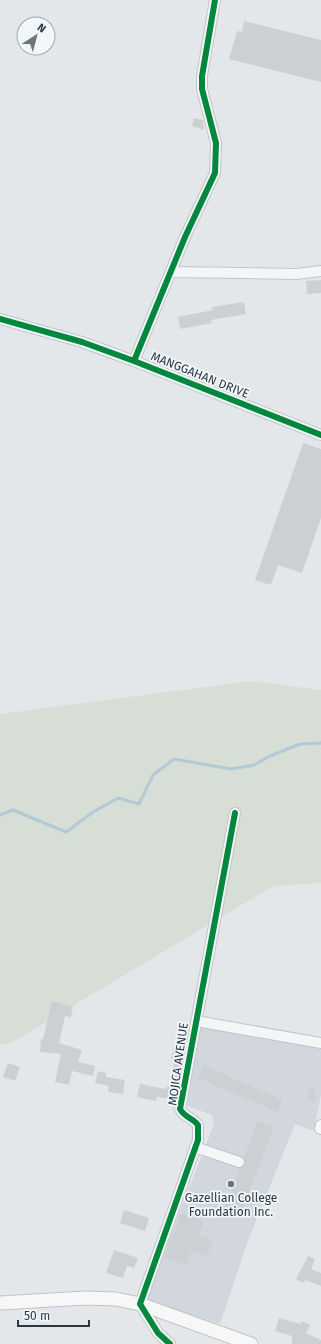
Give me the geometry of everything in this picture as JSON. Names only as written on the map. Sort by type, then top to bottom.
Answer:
[{"type":"main road","points":[[0,1303],[85,1298],[116,1299],[140,1304],[251,1344]]},
{"type":"street","points":[[134,361],[172,272],[185,237],[215,174],[216,143],[202,89],[202,76],[215,0]]},
{"type":"street","points":[[172,272],[296,274],[321,271]]},
{"type":"street","name":"MANGGAHAN DRIVE","points":[[0,319],[82,342],[321,435]]},
{"type":"street","name":"MOJICA AVENUE","points":[[140,1304],[196,1147],[199,1130],[198,1125],[180,1109],[235,813]]},
{"type":"street","points":[[196,1021],[321,1043]]},
{"type":"street","points":[[196,1147],[239,1162]]},
{"type":"street","points":[[140,1304],[158,1333],[170,1344]]},
{"type":"shaded area","points":[[251,681],[321,690],[321,883],[273,886],[11,1043],[0,1045],[0,714]]},
{"type":"shaded area","name":"Gazellian College Foundation Inc.","points":[[200,1026],[321,1046],[321,1095],[314,1131],[295,1124],[249,1238],[220,1324],[145,1301],[214,1124],[212,1115],[190,1107],[187,1104]]},
{"type":"building","points":[[244,21],[321,40],[321,82],[229,59],[237,31],[242,32]]},
{"type":"building","points":[[194,118],[203,120],[204,130],[192,126]]},
{"type":"building","points":[[321,280],[321,293],[307,294],[306,281]]},
{"type":"building","points":[[244,302],[246,314],[211,320],[212,323],[180,329],[178,317],[213,310],[212,307]]},
{"type":"building","points":[[303,443],[321,449],[321,518],[302,573],[278,565],[271,585],[255,580]]},
{"type":"building","points":[[52,1001],[73,1007],[71,1017],[65,1016],[59,1043],[82,1050],[78,1062],[95,1066],[93,1076],[72,1071],[69,1085],[55,1082],[61,1054],[40,1052],[41,1039],[43,1039]]},
{"type":"building","points":[[174,1046],[185,1049],[175,1099],[157,1097],[156,1101],[137,1097],[140,1084],[166,1089],[167,1086],[168,1087],[175,1060],[171,1059]]},
{"type":"building","points":[[8,1063],[20,1067],[15,1081],[3,1077]]},
{"type":"building","points":[[203,1065],[282,1100],[278,1112],[198,1078]]},
{"type":"building","points":[[98,1071],[106,1073],[106,1077],[125,1080],[123,1094],[108,1092],[109,1086],[95,1083]]},
{"type":"building","points":[[308,1089],[315,1089],[315,1101],[308,1101]]},
{"type":"building","points":[[257,1121],[274,1127],[239,1218],[223,1212],[240,1168],[245,1164],[244,1158]]},
{"type":"building","points":[[124,1210],[149,1218],[145,1231],[120,1223]]},
{"type":"building","points":[[181,1213],[204,1221],[198,1235],[213,1240],[207,1256],[192,1251],[186,1265],[164,1257]]},
{"type":"building","points":[[114,1250],[138,1258],[134,1268],[127,1266],[123,1278],[106,1273]]},
{"type":"building","points":[[308,1256],[315,1259],[311,1269],[321,1273],[321,1286],[305,1280],[304,1283],[296,1279]]},
{"type":"building","points":[[279,1318],[301,1324],[302,1321],[310,1325],[306,1333],[321,1340],[321,1344],[292,1344],[292,1336],[275,1331]]},
{"type":"waterway","points":[[0,815],[13,810],[66,832],[93,812],[118,798],[139,804],[153,775],[174,759],[231,769],[254,765],[270,756],[300,744],[321,743]]},
{"type":"cycle path","points":[[134,361],[185,237],[215,173],[216,143],[202,89],[202,76],[215,0]]},
{"type":"cycle path","points":[[0,319],[82,342],[321,435]]},
{"type":"cycle path","points":[[170,1344],[158,1333],[140,1304],[198,1140],[198,1125],[180,1109],[235,813]]},
{"type":"place","name":"Gazellian College Foundation Inc.","points":[[231,1184]]}]
